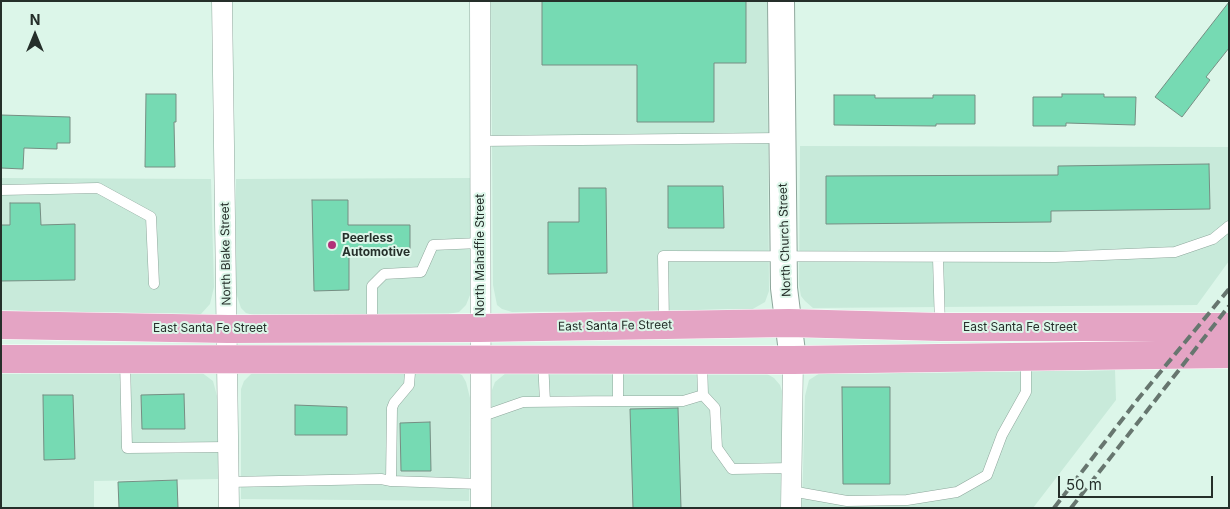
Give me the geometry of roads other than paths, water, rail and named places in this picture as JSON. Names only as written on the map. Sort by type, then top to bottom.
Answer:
[{"type":"main road","name":"East Santa Fe Street","points":[[1,325],[228,329],[480,328],[789,323],[940,326],[1229,327]]},
{"type":"main road","points":[[1,359],[793,360],[1229,354]]},
{"type":"street","name":"North Blake Street","points":[[222,1],[229,508]]},
{"type":"street","name":"North Mahaffie Street","points":[[480,1],[480,508]]},
{"type":"street","name":"North Church Street","points":[[781,1],[784,288],[793,360],[791,500]]},
{"type":"lane","points":[[480,141],[782,138]]},
{"type":"lane","points":[[1,190],[98,188],[151,217],[154,284]]},
{"type":"lane","points":[[664,325],[663,256],[938,258],[1055,257],[1174,252],[1213,239],[1229,226]]},
{"type":"lane","points":[[372,328],[372,286],[384,274],[421,272],[433,245],[480,243]]},
{"type":"lane","points":[[938,258],[940,326]]},
{"type":"lane","points":[[791,500],[906,500],[957,492],[987,475],[1002,435],[1026,392],[1026,357]]},
{"type":"lane","points":[[125,359],[127,448],[229,447]]},
{"type":"lane","points":[[392,481],[392,408],[409,385],[411,360]]},
{"type":"lane","points":[[543,360],[545,402]]},
{"type":"lane","points":[[618,360],[618,402]]},
{"type":"lane","points":[[702,360],[703,395],[715,408],[717,448],[732,469],[792,468]]},
{"type":"lane","points":[[480,417],[523,402],[683,402],[703,395]]},
{"type":"lane","points":[[229,482],[381,479],[480,484]]},
{"type":"railway","points":[[1054,508],[1138,399],[1229,289]]},
{"type":"railway","points":[[1071,508],[1229,306]]},
{"type":"place","name":"Peerless Automotive","points":[[332,245]]}]
